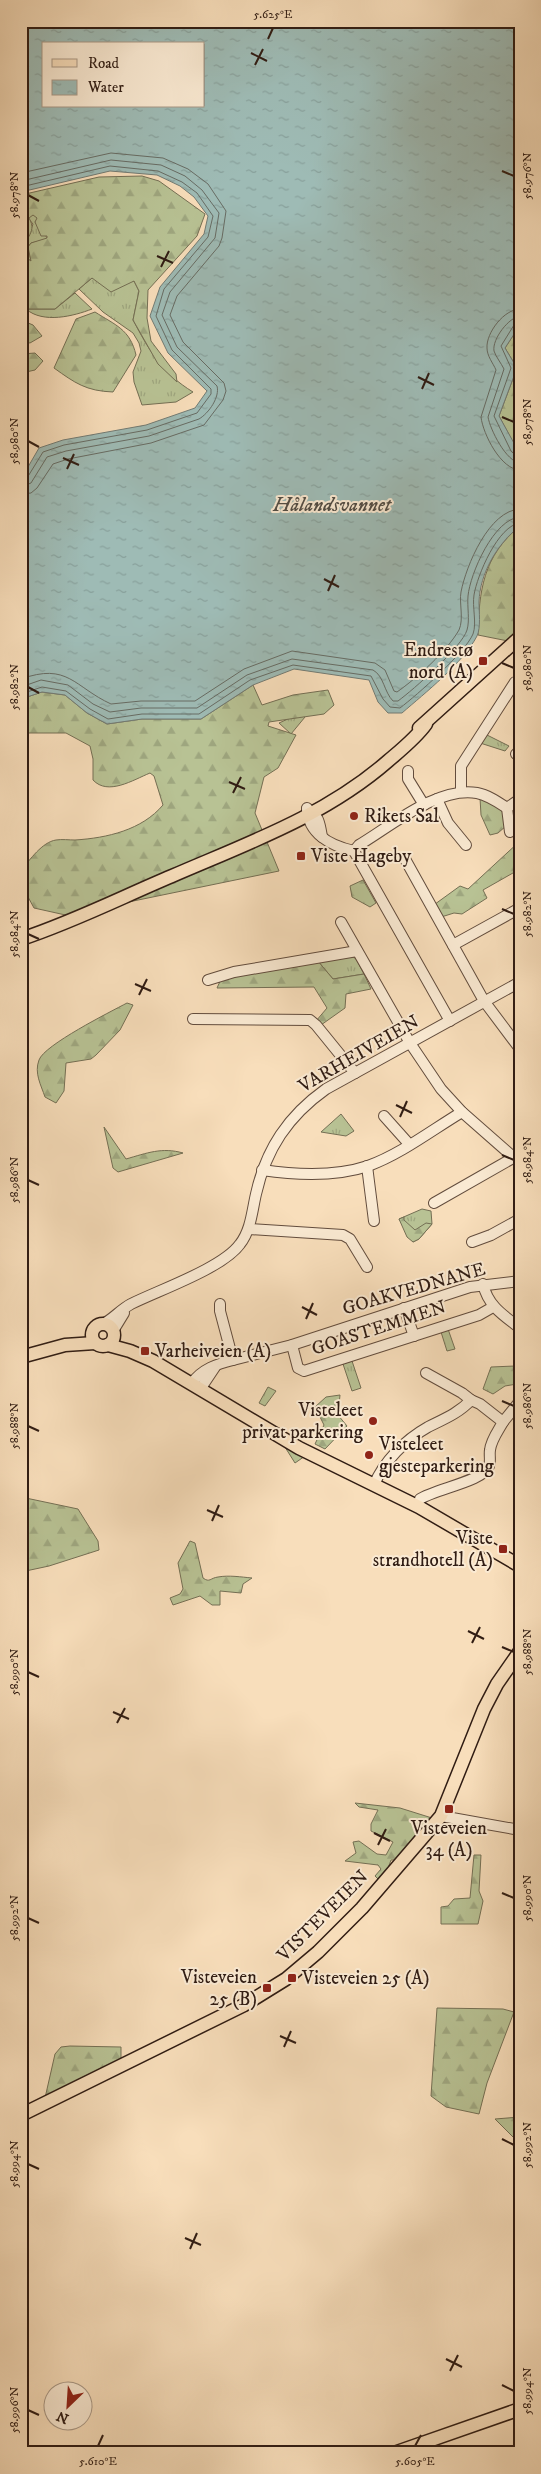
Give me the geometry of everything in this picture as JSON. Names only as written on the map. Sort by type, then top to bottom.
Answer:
[{"type":"main road","points":[[21,939],[264,838],[310,812],[377,770],[420,733],[426,724],[475,676],[520,637]]},
{"type":"main road","points":[[21,1357],[104,1335],[196,1385],[299,1448],[419,1507],[520,1566]]},
{"type":"main road","name":"VISTEVEIEN","points":[[21,2115],[244,2005],[286,1979],[340,1932],[426,1837],[441,1816],[484,1709],[497,1684],[520,1651]]},
{"type":"main road","points":[[394,2453],[520,2409]]},
{"type":"street","points":[[461,792],[461,766],[514,682]]},
{"type":"street","points":[[408,771],[408,779],[424,805]]},
{"type":"street","points":[[354,851],[359,845],[424,805],[461,792],[477,793],[492,798],[507,808],[510,832]]},
{"type":"street","points":[[437,799],[448,823],[466,846]]},
{"type":"street","points":[[507,808],[520,799]]},
{"type":"street","points":[[310,812],[311,827],[322,837],[329,842],[354,851],[450,1021]]},
{"type":"street","points":[[405,859],[484,1002],[520,1049]]},
{"type":"street","points":[[453,945],[520,908]]},
{"type":"street","points":[[341,922],[410,1043],[441,1090],[462,1112],[517,1160],[434,1203]]},
{"type":"street","points":[[208,980],[234,972],[357,951]]},
{"type":"street","name":"VARHEIVEIEN","points":[[104,1335],[131,1304],[227,1258],[241,1244],[248,1229],[262,1170],[286,1126],[302,1108],[326,1089],[520,982]]},
{"type":"street","points":[[193,1019],[310,1020],[316,1024],[355,1073]]},
{"type":"street","points":[[262,1170],[329,1174],[367,1166],[409,1144],[462,1112]]},
{"type":"street","points":[[384,1116],[409,1144]]},
{"type":"street","points":[[367,1166],[374,1222]]},
{"type":"street","points":[[472,1242],[520,1219]]},
{"type":"street","points":[[248,1229],[343,1236],[350,1239],[367,1267]]},
{"type":"street","name":"GOAKVEDNANE","points":[[196,1385],[198,1375],[216,1364],[292,1345],[483,1284],[520,1282]]},
{"type":"street","points":[[483,1284],[488,1301],[493,1307],[520,1328]]},
{"type":"street","points":[[220,1304],[220,1311],[233,1360]]},
{"type":"street","name":"GOASTEMMEN","points":[[292,1345],[298,1368],[304,1371],[480,1315],[493,1307]]},
{"type":"street","points":[[404,1308],[414,1336]]},
{"type":"street","points":[[426,1373],[480,1404],[503,1422]]},
{"type":"street","points":[[374,1485],[387,1462],[415,1435],[462,1410],[471,1400]]},
{"type":"street","points":[[420,1499],[435,1490],[465,1481],[486,1471],[489,1466],[492,1443],[503,1422],[520,1401]]},
{"type":"street","points":[[441,1816],[520,1830]]},
{"type":"green space","points":[[142,176],[159,181],[205,214],[197,236],[148,290],[147,318],[151,341],[176,374],[177,382],[158,364],[133,320],[139,291],[134,281],[111,292],[92,278],[55,309],[26,309],[21,306],[21,240],[23,236],[21,235],[21,195],[99,177]],"holes":[[[33,215],[37,218],[35,222],[41,236],[47,236],[47,238],[31,243],[28,247],[31,261],[24,256],[23,250],[32,229],[29,218]]]},
{"type":"green space","points":[[33,214],[38,218],[35,222],[48,239],[31,243],[28,247],[31,261],[27,259],[23,251],[33,224],[28,218]]},
{"type":"green space","points":[[92,278],[134,281],[139,291],[133,320],[158,361],[182,385],[193,392],[176,402],[142,405],[134,382],[133,372],[141,351],[139,343],[133,333],[103,312],[79,289]]},
{"type":"green space","points":[[75,293],[92,309],[68,316],[50,317],[33,314],[26,309],[55,309]]},
{"type":"green space","points":[[95,312],[126,333],[136,355],[113,392],[88,388],[68,378],[54,368],[76,319]]},
{"type":"green space","points":[[21,320],[33,325],[42,336],[30,343],[21,341]]},
{"type":"green space","points":[[520,325],[520,451],[516,448],[499,416],[517,368],[505,348]]},
{"type":"green space","points":[[35,353],[43,361],[35,370],[26,372],[22,354]]},
{"type":"green space","points":[[520,526],[520,633],[508,641],[478,635],[482,589],[491,562],[508,537]]},
{"type":"green space","points":[[253,685],[262,705],[293,695],[328,690],[334,705],[324,714],[269,722],[268,726],[296,735],[278,768],[264,777],[255,813],[279,871],[109,906],[79,918],[34,908],[21,884],[21,870],[46,844],[56,840],[87,839],[123,831],[145,821],[163,805],[154,776],[150,773],[128,783],[113,787],[99,785],[93,780],[93,759],[90,746],[66,733],[21,733],[21,699],[42,692],[65,695],[87,713],[107,724],[142,719],[201,719]]},
{"type":"green space","points":[[299,714],[305,717],[291,734],[279,723]]},
{"type":"green space","points":[[483,733],[509,746],[505,751],[477,742]]},
{"type":"green space","points":[[480,798],[506,812],[506,826],[498,833],[490,835],[481,815]]},
{"type":"green space","points":[[520,841],[520,869],[483,890],[487,898],[462,914],[454,913],[438,918],[431,907],[460,886],[468,889]]},
{"type":"green space","points":[[363,880],[376,903],[370,907],[352,897],[350,886]]},
{"type":"green space","points":[[352,956],[356,959],[364,974],[333,979],[317,960]]},
{"type":"green space","points":[[317,960],[333,979],[364,974],[371,989],[346,994],[345,1008],[321,1025],[316,1021],[327,1008],[314,987],[217,988],[222,977]]},
{"type":"green space","points":[[127,1003],[133,1005],[120,1030],[91,1059],[66,1063],[64,1091],[56,1103],[45,1097],[37,1070],[39,1060],[44,1054],[52,1046],[78,1029]]},
{"type":"green space","points":[[341,1114],[354,1131],[346,1136],[321,1132]]},
{"type":"green space","points":[[104,1127],[126,1159],[161,1151],[183,1153],[118,1172],[113,1168]]},
{"type":"green space","points":[[422,1209],[431,1211],[432,1224],[419,1239],[413,1242],[399,1219]]},
{"type":"green space","points":[[404,1217],[404,1220],[415,1230],[426,1223],[432,1224],[419,1239],[413,1242],[407,1237],[399,1219]]},
{"type":"green space","points":[[448,1329],[455,1349],[447,1351],[441,1332]]},
{"type":"green space","points":[[352,1361],[361,1388],[352,1391],[343,1364]]},
{"type":"green space","points":[[515,1366],[520,1377],[517,1384],[505,1386],[493,1394],[483,1389],[491,1367]]},
{"type":"green space","points":[[268,1387],[276,1391],[265,1406],[259,1403]]},
{"type":"green space","points":[[340,1395],[338,1415],[347,1426],[325,1449],[315,1444],[324,1425],[315,1407],[326,1397]]},
{"type":"green space","points":[[278,1436],[308,1454],[295,1463]]},
{"type":"green space","points":[[21,1497],[78,1509],[98,1541],[99,1550],[49,1566],[21,1572]]},
{"type":"green space","points":[[190,1541],[195,1543],[203,1578],[209,1580],[235,1576],[252,1578],[243,1584],[241,1593],[220,1591],[220,1605],[212,1605],[200,1596],[173,1605],[170,1598],[180,1594],[183,1589],[178,1563]]},
{"type":"green space","points":[[355,1803],[400,1808],[432,1818],[396,1860],[391,1860],[387,1871],[379,1880],[375,1876],[381,1869],[378,1865],[345,1861],[356,1853],[353,1842],[359,1841],[377,1854],[386,1855],[393,1842],[371,1831],[371,1824],[378,1810],[359,1807]]},
{"type":"green space","points":[[474,1855],[481,1855],[479,1891],[483,1901],[478,1924],[441,1924],[441,1907],[448,1906],[454,1899],[470,1898]]},
{"type":"green space","points":[[437,2008],[503,2009],[514,2012],[487,2083],[479,2114],[446,2107],[431,2096]]},
{"type":"green space","points":[[61,2047],[121,2047],[121,2061],[45,2098],[55,2054]]},
{"type":"green space","points":[[520,2117],[520,2144],[495,2119]]},
{"type":"water","name":"Hålandsvannet","points":[[21,21],[520,21],[520,325],[505,348],[517,368],[499,416],[520,454],[520,526],[497,550],[486,570],[480,591],[478,633],[471,646],[443,677],[402,713],[388,713],[378,702],[369,680],[294,669],[253,685],[201,719],[142,719],[107,724],[87,713],[65,695],[42,692],[21,699],[21,479],[39,448],[63,440],[146,425],[195,408],[207,391],[168,353],[150,316],[160,287],[204,234],[208,216],[194,197],[180,186],[157,175],[110,171],[21,192]]},
{"type":"place","name":"Endrestø nord (A)","points":[[483,661]]},
{"type":"place","name":"Rikets Sal","points":[[354,816]]},
{"type":"place","name":"Viste Hageby","points":[[301,856]]},
{"type":"place","name":"Varheiveien (A)","points":[[145,1351]]},
{"type":"place","name":"Visteleet privat parkering","points":[[373,1421]]},
{"type":"place","name":"Visteleet gjesteparkering","points":[[369,1455]]},
{"type":"place","name":"Viste strandhotell (A)","points":[[503,1549]]},
{"type":"place","name":"Visteveien 34 (A)","points":[[449,1809]]},
{"type":"place","name":"Visteveien 25 (A)","points":[[292,1978]]},
{"type":"place","name":"Visteveien 25 (B)","points":[[267,1988]]}]
